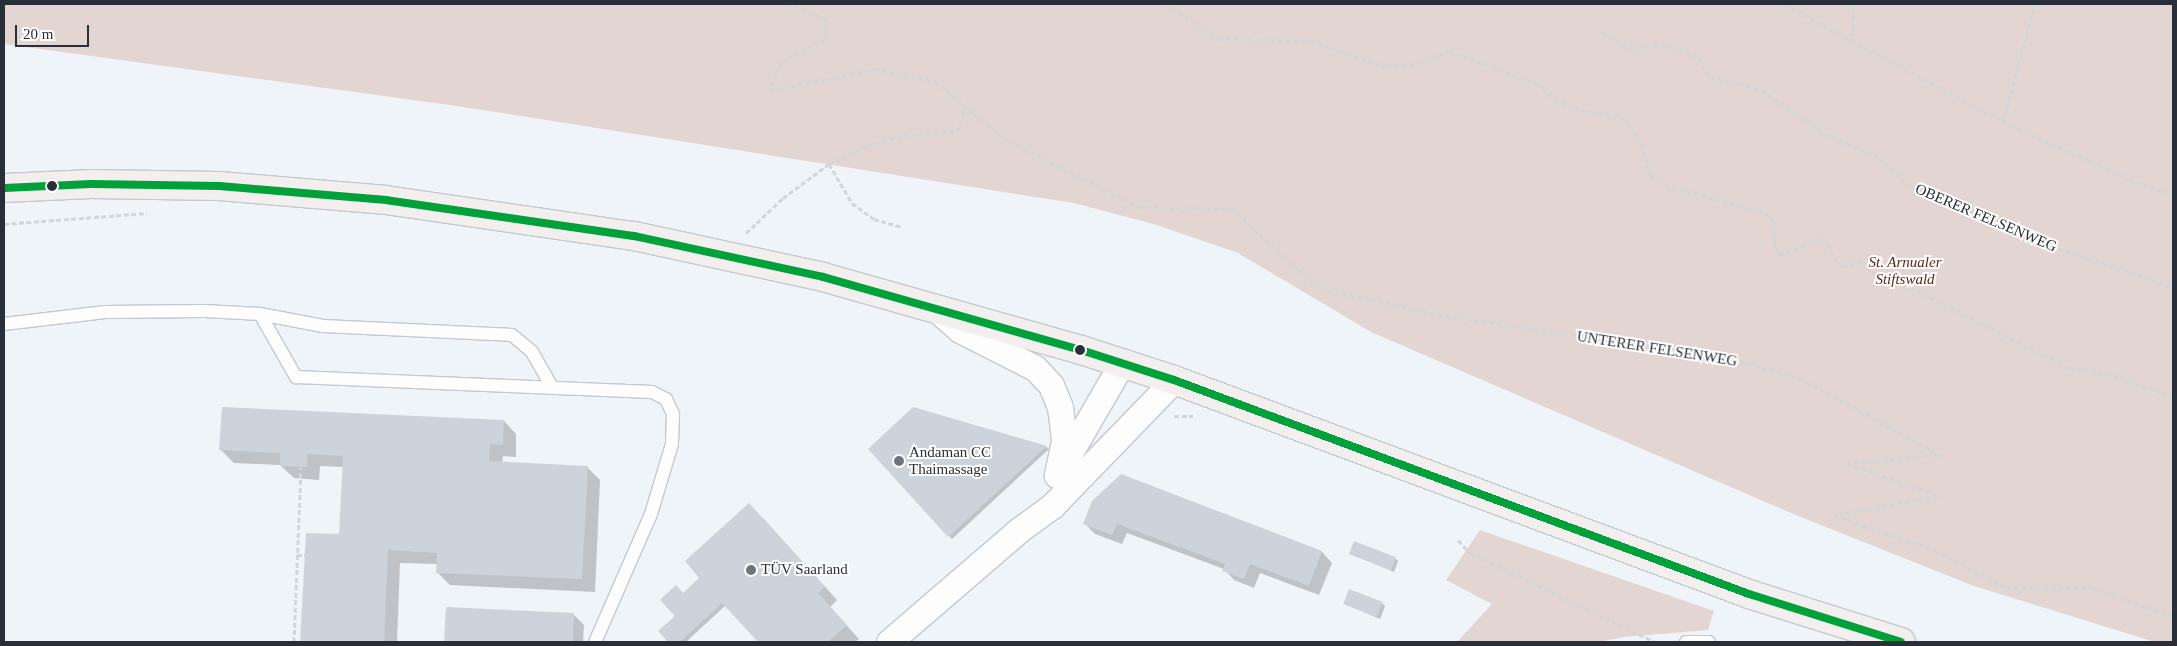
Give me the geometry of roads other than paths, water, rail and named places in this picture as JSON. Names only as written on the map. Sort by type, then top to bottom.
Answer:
[{"type":"main road","points":[[4,188],[91,184],[275,189],[477,211],[634,236],[832,279],[1174,380],[1483,493],[1749,594],[1890,639]]},
{"type":"street","points":[[936,309],[960,330],[1035,368],[1051,385],[1060,407],[1064,441],[1056,475]]},
{"type":"street","points":[[1019,530],[1056,475],[1122,364]]},
{"type":"street","points":[[890,642],[1019,530],[1052,506],[1083,477],[1137,415],[1174,380]]},
{"type":"lane","points":[[4,324],[105,312],[205,310],[260,314],[323,326],[512,334],[532,352],[552,387]]},
{"type":"lane","points":[[260,314],[296,377],[652,392],[666,399],[673,414],[672,444],[651,514],[595,642]]},
{"type":"lane","points":[[1686,642],[1709,642]]},
{"type":"place","name":"Andaman CC Thaimassage","points":[[899,461]]},
{"type":"place","name":"TÜV Saarland","points":[[751,570]]},
{"type":"park label","name":"St. Arnualer Stiftswald","points":[[1905,270]]}]
